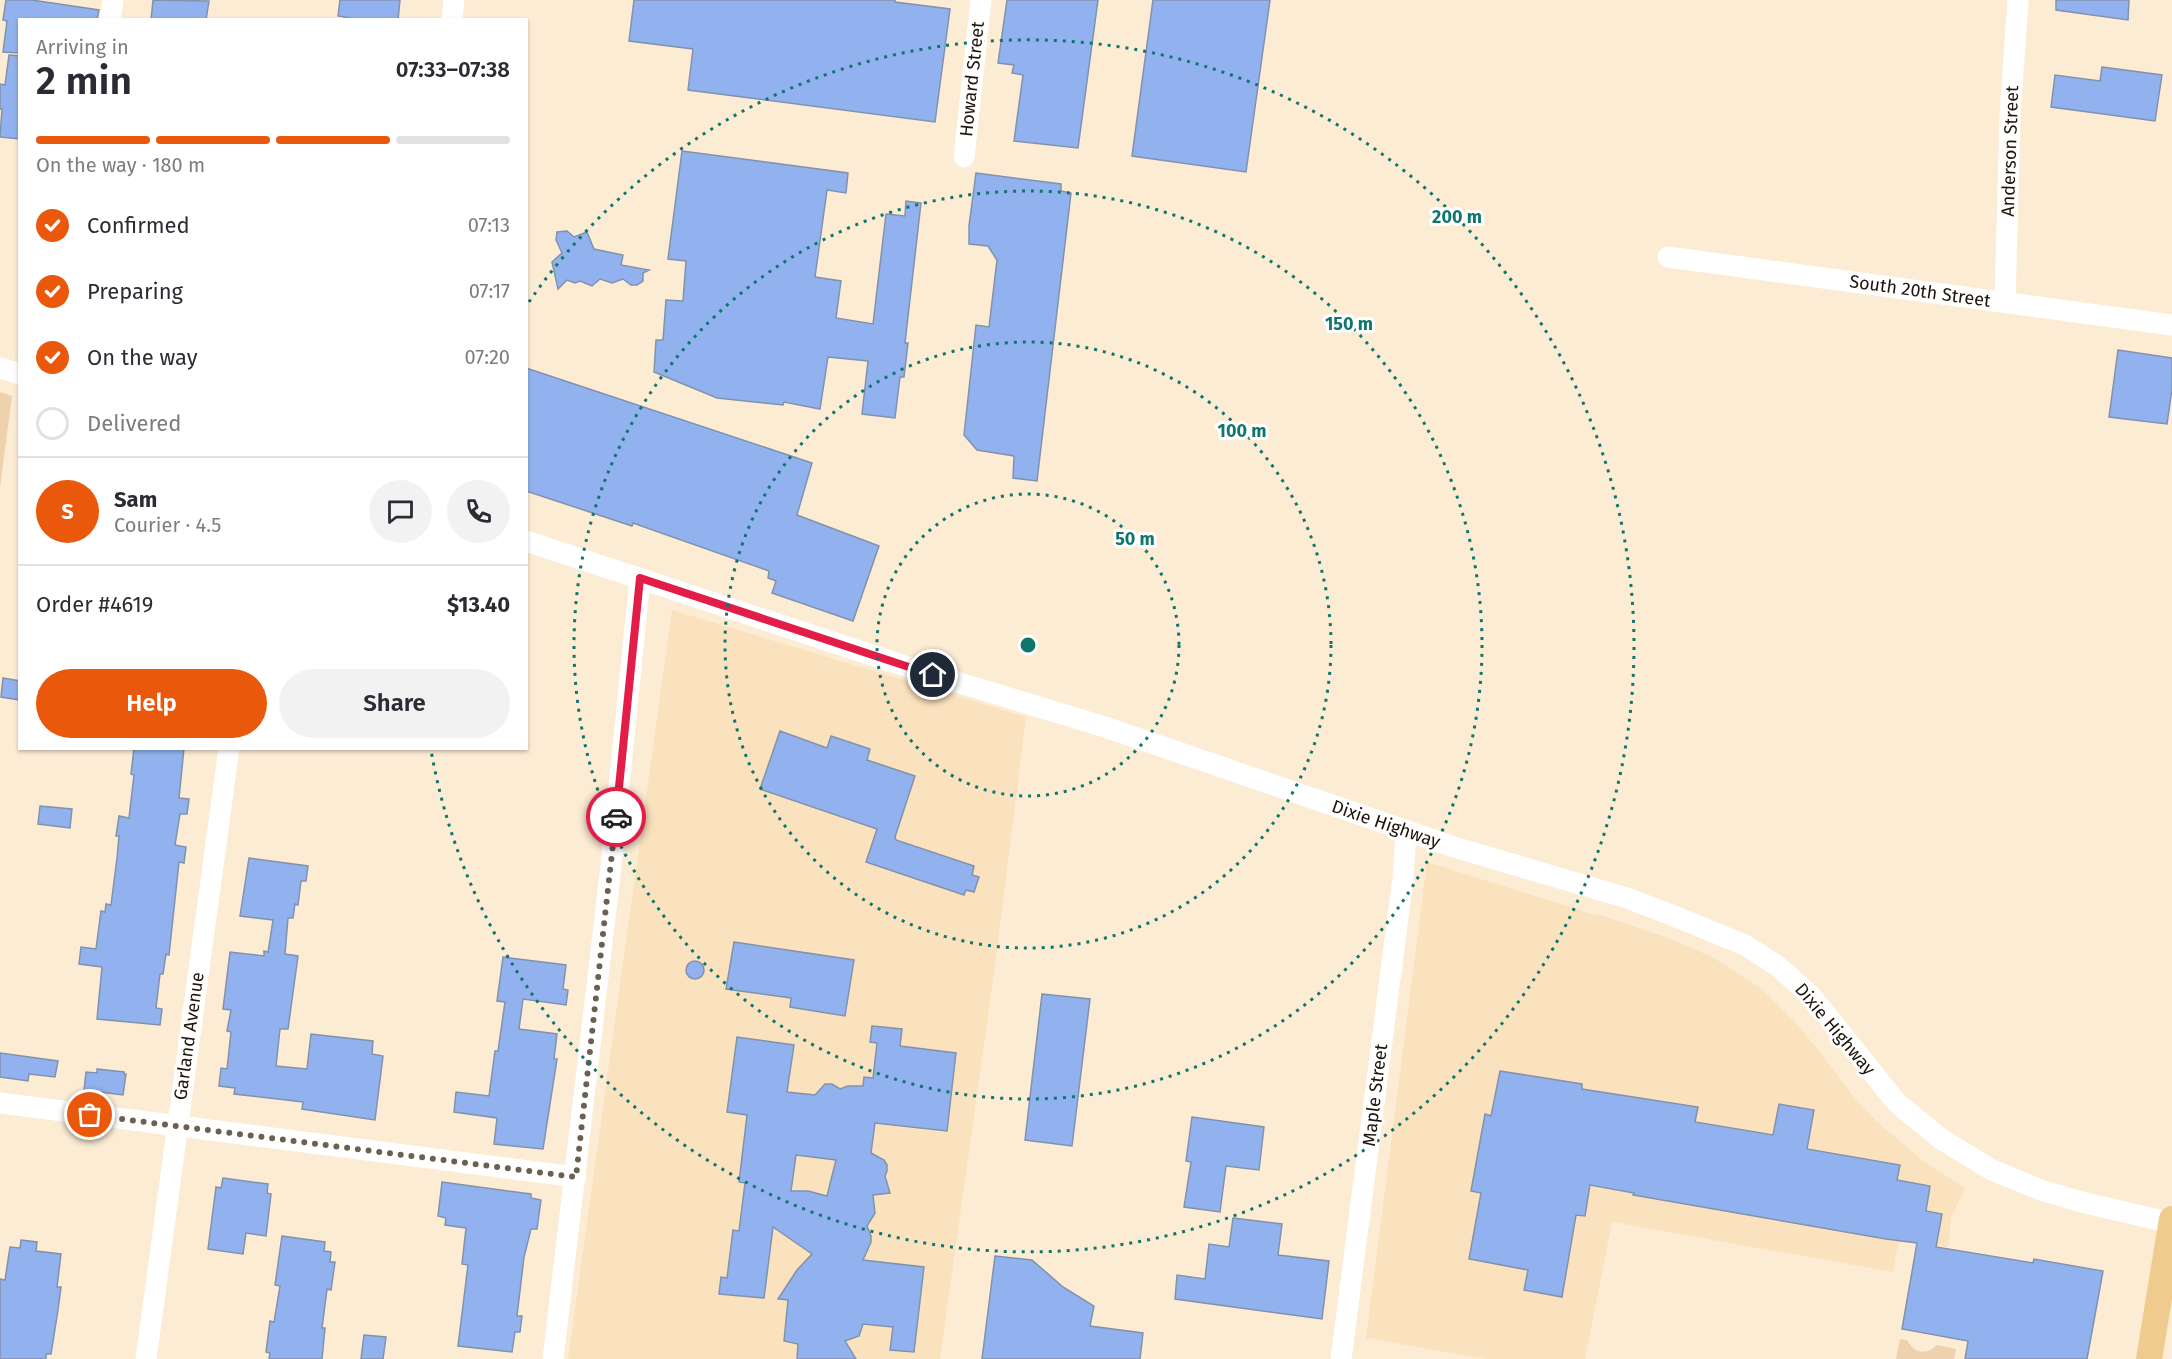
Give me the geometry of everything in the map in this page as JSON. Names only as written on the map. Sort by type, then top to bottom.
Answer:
[{"type":"main road","points":[[2149,1359],[2172,1219]]},
{"type":"street","points":[[110,18],[112,0]]},
{"type":"street","points":[[452,18],[454,0]]},
{"type":"street","name":"Howard Street","points":[[964,157],[981,0]]},
{"type":"street","name":"Anderson Street","points":[[2005,302],[2010,115],[2018,0]]},
{"type":"street","name":"South 20th Street","points":[[1668,257],[2172,325]]},
{"type":"street","points":[[0,368],[18,373]]},
{"type":"street","name":"Dixie Highway","points":[[528,542],[917,670],[1105,727],[1406,831],[1627,898],[1745,945],[1779,967],[1812,997],[1897,1103],[1941,1139],[1992,1170],[2041,1190],[2081,1202],[2172,1223]]},
{"type":"street","points":[[553,1359],[610,875],[640,578]]},
{"type":"street","name":"Garland Avenue","points":[[146,1359],[229,750]]},
{"type":"street","name":"Maple Street","points":[[1341,1359],[1403,878],[1406,831]]},
{"type":"street","points":[[0,1103],[576,1177]]},
{"type":"shaded area","points":[[0,392],[12,396],[0,487]]},
{"type":"shaded area","points":[[672,610],[1026,717],[995,966],[940,1359],[568,1359]]},
{"type":"shaded area","points":[[1427,862],[1671,939],[1714,958],[1762,989],[1800,1027],[1855,1098],[1876,1121],[1923,1161],[1965,1188],[1951,1218],[1948,1247],[1899,1239],[1893,1272],[1612,1222],[1585,1359],[1485,1359],[1366,1338]]},
{"type":"shaded area","points":[[1900,1339],[1907,1340],[1913,1348],[1920,1352],[1929,1351],[1937,1345],[1956,1349],[1954,1359],[1896,1359]]},
{"type":"building","points":[[6,0],[32,0],[99,10],[97,18],[18,18],[18,53],[3,52],[7,21],[3,20]]},
{"type":"building","points":[[153,0],[209,1],[206,18],[151,18]]},
{"type":"building","points":[[340,0],[400,0],[398,18],[338,16]]},
{"type":"building","points":[[634,0],[895,0],[895,2],[950,9],[935,122],[688,90],[693,49],[629,41]]},
{"type":"building","points":[[1007,0],[1098,0],[1078,148],[1014,141],[1023,75],[1012,73],[1014,65],[998,63]]},
{"type":"building","points":[[1153,0],[1270,0],[1246,172],[1132,156]]},
{"type":"building","points":[[2056,0],[2129,0],[2128,20],[2056,10]]},
{"type":"building","points":[[9,55],[18,56],[18,139],[0,137],[2,109],[0,109],[0,84],[5,85]]},
{"type":"building","points":[[2102,67],[2162,75],[2155,121],[2051,107],[2055,75],[2100,81]]},
{"type":"building","points":[[682,151],[848,173],[846,193],[827,190],[815,277],[841,281],[836,318],[873,324],[886,214],[905,216],[906,201],[921,203],[905,343],[908,343],[904,377],[900,377],[895,418],[862,414],[868,361],[828,357],[820,409],[784,402],[783,405],[717,398],[654,372],[656,340],[663,340],[666,300],[683,301],[686,261],[668,259]]},
{"type":"building","points":[[976,173],[1061,184],[1061,191],[1071,193],[1037,481],[1013,478],[1014,456],[977,450],[964,435],[976,325],[989,327],[997,260],[988,246],[969,244]]},
{"type":"building","points":[[567,231],[574,237],[587,232],[594,249],[623,255],[621,265],[649,270],[643,273],[643,281],[637,285],[631,285],[623,279],[612,283],[600,279],[592,286],[580,281],[575,283],[567,280],[558,289],[552,262],[562,253],[556,240],[557,232]]},
{"type":"building","points":[[2118,350],[2172,358],[2172,389],[2167,424],[2109,417]]},
{"type":"building","points":[[528,369],[812,463],[797,515],[879,546],[853,621],[772,593],[776,581],[768,578],[769,571],[633,523],[632,526],[528,492]]},
{"type":"building","points":[[3,678],[18,681],[18,700],[1,697]]},
{"type":"building","points":[[780,731],[827,748],[831,736],[870,749],[867,760],[915,776],[895,837],[896,840],[974,866],[972,875],[979,877],[974,892],[966,890],[964,895],[866,862],[877,829],[760,789]]},
{"type":"building","points":[[134,750],[184,750],[179,798],[189,799],[187,814],[180,814],[175,845],[186,847],[184,863],[179,862],[169,955],[166,954],[163,974],[160,974],[156,1008],[162,1009],[160,1025],[97,1019],[102,967],[79,964],[81,947],[96,949],[101,911],[105,912],[106,904],[111,905],[119,816],[129,818],[134,775],[131,774]]},
{"type":"building","points":[[40,806],[72,809],[70,828],[38,824]]},
{"type":"building","points":[[249,858],[308,866],[306,881],[301,881],[298,905],[295,904],[293,918],[288,918],[285,954],[298,956],[288,1029],[280,1029],[276,1066],[307,1069],[311,1034],[373,1041],[372,1054],[383,1056],[375,1120],[302,1109],[303,1102],[234,1094],[235,1088],[219,1086],[221,1068],[227,1069],[231,1032],[227,1031],[231,1010],[223,1009],[230,952],[264,956],[264,951],[268,952],[273,920],[240,916]]},
{"type":"building","points":[[734,942],[854,960],[845,1016],[790,1007],[791,998],[726,989]]},
{"type":"building","points":[[503,957],[566,965],[563,989],[568,990],[566,1005],[523,999],[519,1029],[557,1034],[554,1059],[557,1059],[543,1149],[494,1144],[497,1118],[454,1112],[456,1092],[489,1096],[505,1002],[497,1001]]},
{"type":"building","points":[[695,961],[701,964],[704,970],[701,976],[695,979],[689,976],[686,970],[689,964]]},
{"type":"building","points":[[1042,994],[1090,999],[1072,1146],[1025,1140]]},
{"type":"building","points":[[872,1026],[902,1029],[900,1046],[956,1053],[947,1131],[875,1123],[871,1153],[884,1160],[887,1165],[885,1176],[890,1193],[873,1195],[875,1213],[867,1226],[871,1242],[863,1260],[924,1267],[914,1352],[890,1350],[893,1327],[863,1324],[859,1336],[845,1341],[856,1359],[797,1359],[798,1344],[784,1341],[788,1300],[778,1299],[797,1270],[812,1254],[773,1227],[764,1298],[719,1294],[721,1277],[727,1278],[733,1230],[739,1231],[745,1183],[739,1182],[747,1115],[727,1112],[737,1037],[794,1045],[787,1092],[815,1095],[825,1084],[832,1084],[840,1089],[848,1086],[863,1086],[864,1077],[873,1078],[877,1043],[870,1042]],"holes":[[[796,1155],[836,1160],[827,1196],[808,1191],[791,1191]]]},
{"type":"building","points":[[0,1053],[58,1061],[55,1077],[29,1074],[28,1081],[0,1077]]},
{"type":"building","points":[[97,1069],[126,1074],[123,1095],[84,1090],[86,1072],[97,1073]]},
{"type":"building","points":[[1500,1071],[1582,1084],[1582,1089],[1698,1107],[1695,1122],[1773,1135],[1779,1104],[1814,1110],[1807,1149],[1900,1165],[1897,1180],[1930,1186],[1926,1211],[1942,1214],[1936,1247],[2033,1263],[2034,1259],[2103,1271],[2087,1359],[1965,1359],[1968,1341],[1902,1329],[1917,1243],[1633,1195],[1634,1193],[1590,1185],[1585,1216],[1576,1215],[1562,1297],[1524,1290],[1528,1270],[1469,1259],[1481,1193],[1471,1191],[1485,1114],[1491,1116]]},
{"type":"building","points":[[1192,1117],[1264,1127],[1259,1170],[1226,1166],[1220,1212],[1184,1207],[1191,1162],[1186,1161]]},
{"type":"building","points":[[223,1178],[268,1184],[267,1193],[271,1194],[266,1236],[246,1233],[243,1254],[208,1249],[216,1187],[221,1188]]},
{"type":"building","points":[[442,1182],[531,1194],[531,1198],[541,1200],[537,1229],[531,1229],[524,1257],[517,1316],[522,1316],[520,1332],[515,1332],[512,1352],[458,1346],[468,1265],[462,1264],[466,1228],[445,1225],[446,1218],[438,1216]]},
{"type":"building","points":[[1233,1218],[1282,1224],[1278,1255],[1329,1261],[1322,1319],[1175,1299],[1177,1275],[1205,1279],[1209,1244],[1229,1247]]},
{"type":"building","points":[[282,1236],[325,1242],[324,1251],[331,1252],[330,1262],[335,1262],[331,1290],[327,1289],[322,1328],[325,1328],[322,1359],[269,1359],[270,1353],[266,1352],[270,1321],[274,1322],[280,1286],[275,1285]]},
{"type":"building","points":[[21,1240],[37,1242],[36,1251],[61,1254],[57,1287],[61,1287],[58,1310],[51,1354],[46,1354],[46,1359],[0,1359],[0,1279],[5,1280],[10,1247],[20,1248]]},
{"type":"building","points":[[995,1256],[1032,1260],[1063,1287],[1094,1306],[1090,1326],[1143,1333],[1140,1359],[982,1359]]},
{"type":"building","points":[[364,1335],[386,1337],[383,1359],[361,1359]]},
{"type":"way so far","points":[[90,1115],[576,1177],[616,817]]},
{"type":"route","points":[[616,817],[640,578],[933,675]]}]
